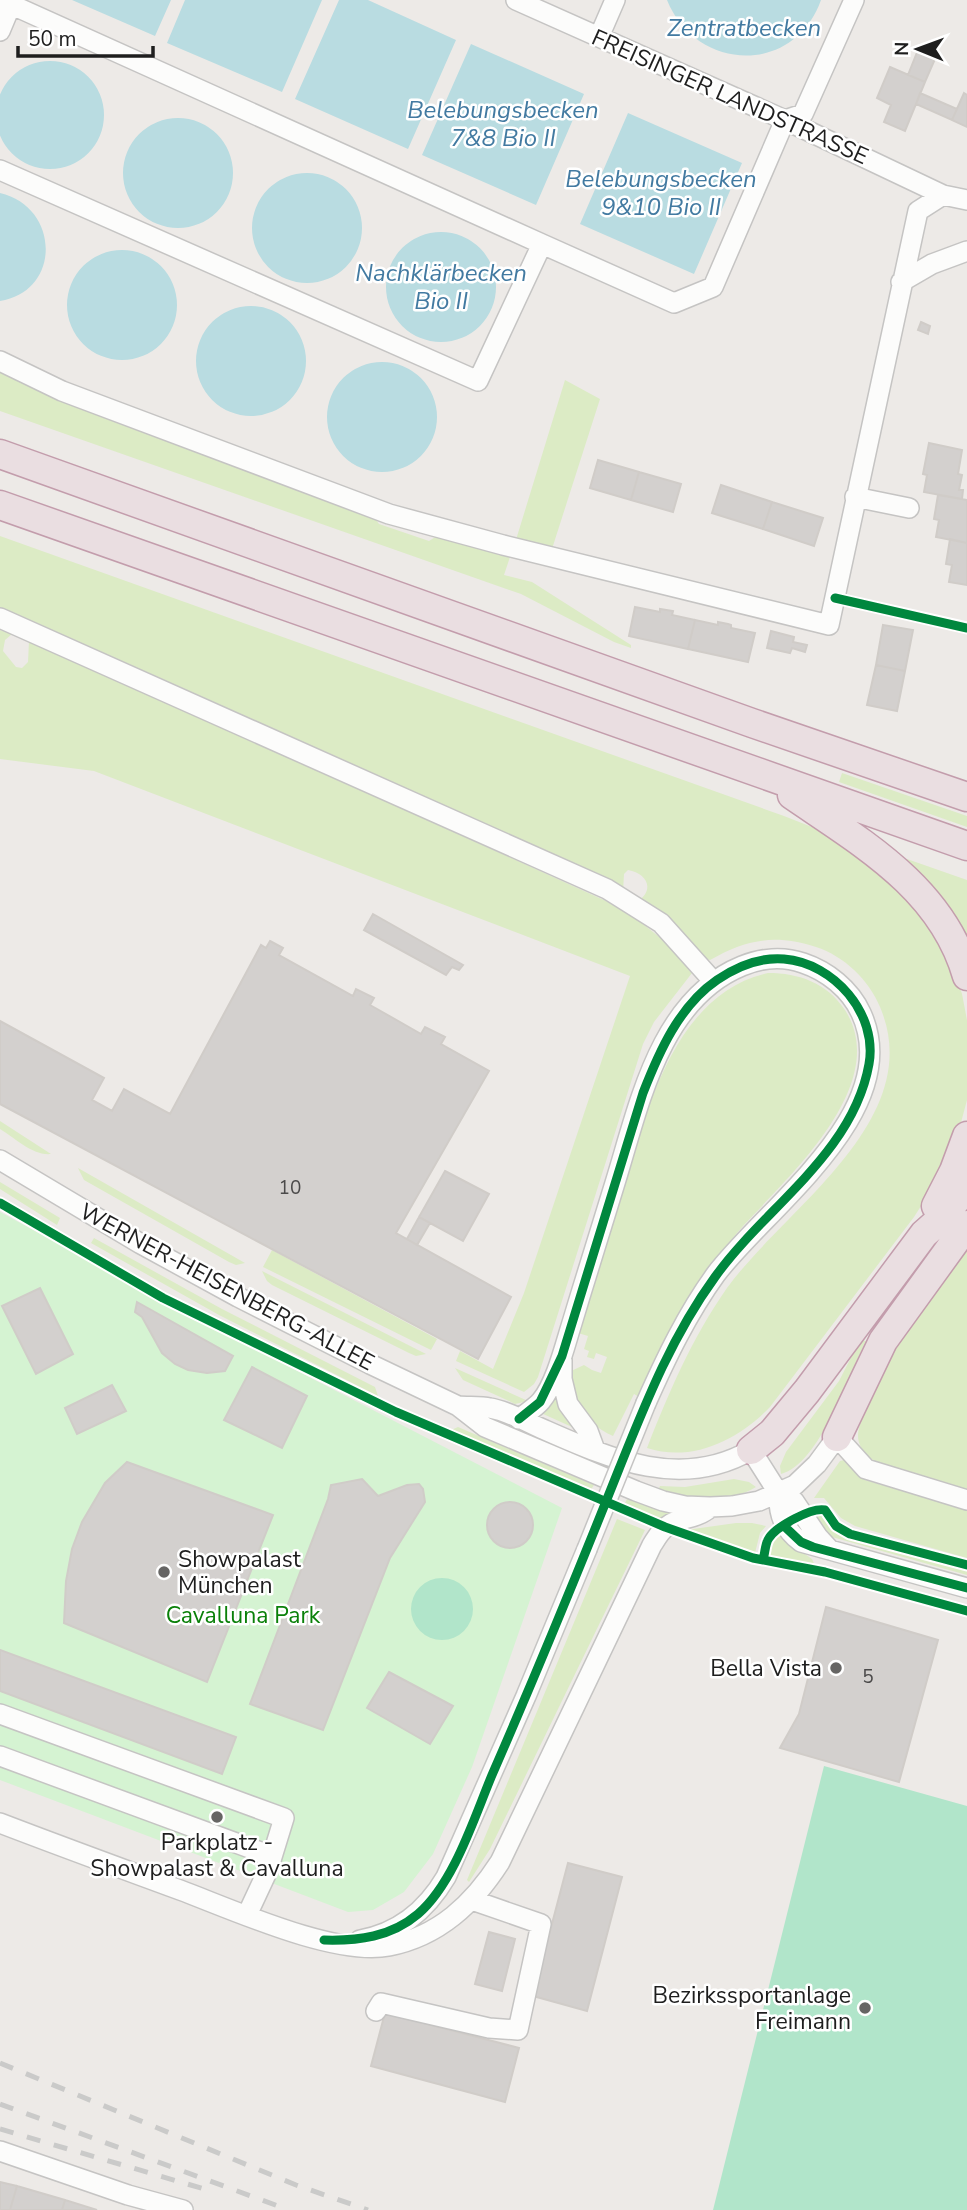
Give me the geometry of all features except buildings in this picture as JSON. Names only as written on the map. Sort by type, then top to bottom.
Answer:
[{"type":"highway","points":[[0,454],[752,723],[967,797]]},
{"type":"highway","points":[[0,505],[967,846]]},
{"type":"highway","points":[[761,774],[892,864],[940,921],[967,976]]},
{"type":"highway","points":[[751,1450],[772,1433],[807,1391],[924,1234],[954,1171],[967,1136]]},
{"type":"highway","points":[[924,1234],[942,1218],[967,1186]]},
{"type":"highway","points":[[837,1437],[883,1341],[967,1225]]},
{"type":"street","name":"FREISINGER LANDSTRASSE","points":[[516,0],[785,120],[943,195],[967,200]]},
{"type":"street","points":[[599,37],[615,0]]},
{"type":"street","points":[[0,31],[9,1],[674,303],[713,287],[785,120],[803,114],[854,0]]},
{"type":"street","points":[[0,170],[478,380],[542,244]]},
{"type":"street","points":[[0,361],[62,391],[389,514],[503,545],[829,625],[918,211],[943,195]]},
{"type":"street","points":[[901,282],[932,264],[967,251]]},
{"type":"street","points":[[855,496],[909,508]]},
{"type":"street","points":[[0,618],[607,889],[661,923],[713,982]]},
{"type":"street","points":[[324,1940],[353,1941],[396,1929],[418,1914],[436,1894],[461,1847],[646,1403],[680,1331],[716,1274],[746,1238],[805,1177],[845,1126],[857,1105],[870,1060],[865,1023],[857,1005],[839,985],[818,969],[785,959],[752,962],[713,982],[698,995],[681,1017],[651,1072],[562,1356],[540,1402],[519,1419]]},
{"type":"street","name":"WERNER-HEISENBERG-ALLEE","points":[[0,1160],[141,1244],[369,1364],[458,1406],[485,1427],[636,1492],[685,1506],[732,1506],[759,1502],[795,1485],[807,1475],[837,1437]]},
{"type":"street","points":[[562,1356],[562,1379],[568,1404],[588,1431],[595,1450]]},
{"type":"street","name":"WERNER-HEISENBERG-ALLEE","points":[[458,1406],[491,1408],[645,1467],[682,1470],[705,1468],[723,1464],[751,1450]]},
{"type":"street","points":[[837,1437],[866,1469],[967,1500]]},
{"type":"street","points":[[751,1450],[779,1494],[778,1510],[784,1526],[801,1542],[967,1588]]},
{"type":"street","points":[[0,1823],[247,1915],[324,1940],[360,1948],[387,1947],[415,1939],[447,1922],[484,1887],[500,1863],[652,1545],[665,1527],[679,1520],[697,1518],[710,1507]]},
{"type":"street","points":[[0,1714],[284,1818],[268,1870],[247,1915]]},
{"type":"street","points":[[0,1756],[266,1854],[268,1870]]},
{"type":"street","points":[[376,2011],[382,2003],[489,2028],[518,2030],[541,1924],[472,1900]]},
{"type":"street","points":[[0,2151],[128,2195],[183,2210]]},
{"type":"green space","points":[[0,372],[40,391],[374,517],[379,524],[429,541],[437,536],[510,557],[504,575],[532,582],[631,645],[631,648],[614,642],[521,594],[0,411]]},
{"type":"green space","points":[[565,380],[600,399],[551,552],[515,543]]},
{"type":"green space","points":[[0,536],[817,829],[852,848],[915,903],[952,964],[962,994],[967,1020],[967,1100],[959,1130],[930,1192],[914,1217],[770,1407],[758,1419],[730,1438],[698,1450],[664,1452],[647,1448],[682,1366],[727,1288],[843,1160],[868,1125],[884,1087],[890,1048],[880,1007],[869,987],[854,970],[836,956],[801,943],[774,940],[749,943],[710,960],[706,959],[640,900],[647,886],[639,874],[628,870],[624,874],[623,892],[0,607]]},
{"type":"green space","points":[[0,630],[12,634],[5,640],[3,651],[16,667],[22,668],[28,662],[29,641],[606,901],[638,920],[663,940],[692,973],[654,1022],[643,1044],[538,1377],[524,1392],[456,1361],[460,1351],[493,1369],[524,1293],[630,976],[94,771],[0,759]]},
{"type":"green space","points":[[842,773],[967,816],[967,827],[839,782]]},
{"type":"green space","points":[[907,859],[967,880],[967,949],[903,862]]},
{"type":"green space","points":[[768,973],[791,975],[811,981],[830,993],[845,1010],[856,1038],[855,1068],[846,1098],[808,1155],[744,1225],[701,1279],[639,1397],[634,1394],[613,1436],[587,1418],[578,1402],[569,1372],[584,1365],[601,1373],[607,1357],[596,1353],[594,1359],[587,1357],[589,1351],[584,1349],[588,1336],[578,1333],[641,1129],[668,1061],[687,1031],[709,1005],[736,985]]},
{"type":"green space","points":[[0,1121],[51,1154],[24,1146],[0,1129]]},
{"type":"green space","points":[[78,1168],[245,1263],[236,1265],[229,1262],[84,1180]]},
{"type":"green space","points":[[0,1182],[60,1218],[57,1225],[0,1189]]},
{"type":"green space","name":"Cavalluna Park","points":[[0,1212],[220,1331],[562,1508],[472,1767],[433,1854],[404,1892],[373,1910],[348,1912],[0,1780]]},
{"type":"green space","points":[[94,1238],[222,1309],[375,1387],[378,1396],[219,1315],[91,1243]]},
{"type":"green space","points":[[272,1250],[437,1339],[431,1350],[263,1267]]},
{"type":"green space","points":[[967,1250],[967,1489],[920,1479],[885,1466],[861,1448],[858,1435],[867,1404],[894,1350]]},
{"type":"green space","points":[[262,1271],[426,1354],[416,1356],[409,1353],[272,1285]]},
{"type":"green space","points":[[860,1340],[866,1341],[820,1436],[795,1467],[781,1474],[780,1466],[786,1452],[839,1381]]},
{"type":"green space","points":[[455,1368],[528,1401],[515,1404],[463,1380]]},
{"type":"green space","points":[[556,1393],[574,1424],[572,1427],[541,1413]]},
{"type":"green space","points":[[458,1427],[594,1485],[590,1491],[449,1431]]},
{"type":"green space","points":[[844,1460],[865,1480],[967,1510],[967,1558],[855,1526],[841,1518],[824,1498],[814,1498],[840,1461]]},
{"type":"green space","points":[[734,1479],[749,1482],[756,1487],[721,1498],[695,1498],[658,1490],[660,1486],[685,1487]]},
{"type":"green space","points":[[627,1499],[667,1511],[670,1516],[664,1520],[624,1505]]},
{"type":"green space","points":[[817,1511],[847,1535],[967,1569],[967,1575],[832,1537],[826,1533],[813,1513]]},
{"type":"green space","points":[[617,1519],[645,1530],[490,1849],[469,1882],[467,1880]]},
{"type":"green space","points":[[736,1523],[766,1526],[760,1533],[755,1553],[732,1548],[686,1530]]},
{"type":"green space","points":[[778,1535],[812,1559],[816,1568],[769,1557],[771,1542]]},
{"type":"green space","points":[[442,1578],[454,1580],[464,1587],[471,1597],[471,1621],[464,1631],[454,1638],[442,1640],[430,1638],[420,1631],[413,1621],[411,1609],[413,1597],[420,1587],[430,1580]]},
{"type":"green space","name":"Bezirkssportanlage Freimann","points":[[824,1766],[967,1806],[967,2210],[713,2210]]},
{"type":"water","points":[[72,0],[171,0],[155,36]]},
{"type":"water","points":[[185,0],[322,0],[282,92],[167,43]]},
{"type":"water","points":[[339,0],[368,0],[456,40],[408,149],[295,99]]},
{"type":"water","name":"Zentratbecken","points":[[667,0],[821,0],[808,25],[790,42],[768,52],[745,56],[721,52],[699,41],[681,24]]},
{"type":"water","name":"Belebungsbecken 7&8 Bio II","points":[[471,44],[584,94],[536,205],[422,155]]},
{"type":"water","points":[[50,61],[71,65],[88,77],[100,94],[104,115],[100,136],[88,153],[71,165],[50,169],[29,165],[12,153],[0,136],[-4,115],[0,94],[12,77],[29,65]]},
{"type":"water","name":"Belebungsbecken 9&10 Bio II","points":[[628,113],[742,163],[694,274],[580,224]]},
{"type":"water","points":[[178,118],[199,122],[217,134],[229,152],[233,173],[229,194],[217,212],[199,224],[178,228],[157,224],[139,212],[127,194],[123,173],[127,152],[139,134],[157,122]]},
{"type":"water","name":"Nachklärbecken Bio II","points":[[307,173],[328,177],[346,189],[358,207],[362,228],[358,249],[346,267],[328,279],[307,283],[286,279],[268,267],[256,249],[252,228],[256,207],[268,189],[286,177]]},
{"type":"water","points":[[0,193],[20,201],[34,214],[43,231],[46,248],[43,266],[35,282],[20,294],[0,301]]},
{"type":"water","name":"Nachklärbecken Bio II","points":[[441,232],[462,236],[480,248],[492,266],[496,287],[492,308],[480,326],[462,338],[441,342],[420,338],[402,326],[390,308],[386,287],[390,266],[402,248],[420,236]]},
{"type":"water","points":[[122,250],[143,254],[161,266],[173,284],[177,305],[173,326],[161,344],[143,356],[122,360],[101,356],[83,344],[71,326],[67,305],[71,284],[83,266],[101,254]]},
{"type":"water","name":"Nachklärbecken Bio II","points":[[251,306],[272,310],[290,322],[302,340],[306,361],[302,382],[290,400],[272,412],[251,416],[230,412],[212,400],[200,382],[196,361],[200,340],[212,322],[230,310]]},
{"type":"water","name":"Nachklärbecken Bio II","points":[[382,362],[403,366],[421,378],[433,396],[437,417],[433,438],[421,456],[403,468],[382,472],[361,468],[343,456],[331,438],[327,417],[331,396],[343,378],[361,366]]},
{"type":"railway","points":[[0,2063],[296,2185],[368,2210]]},
{"type":"railway","points":[[0,2104],[289,2210]]},
{"type":"railway","points":[[0,2129],[211,2191]]},
{"type":"cycle path","points":[[835,598],[967,628]]},
{"type":"cycle path","points":[[324,1940],[362,1938],[397,1928],[418,1914],[442,1885],[470,1830],[639,1419],[673,1346],[715,1277],[735,1251],[805,1178],[826,1152],[845,1125],[860,1096],[869,1064],[867,1027],[849,994],[820,970],[784,959],[757,961],[717,980],[681,1016],[663,1046],[643,1093],[562,1356],[540,1402],[519,1419]]},
{"type":"cycle path","points":[[0,1203],[163,1298],[396,1412],[665,1527],[753,1558],[825,1572],[967,1611]]},
{"type":"cycle path","points":[[763,1560],[769,1538],[779,1528],[812,1511],[825,1510],[836,1526],[850,1534],[967,1565]]},
{"type":"cycle path","points":[[784,1526],[801,1542],[813,1547],[967,1588]]},
{"type":"place","name":"Showpalast München","points":[[164,1572]]},
{"type":"place","name":"Bella Vista","points":[[836,1668]]},
{"type":"place","name":"Parkplatz - Showpalast & Cavalluna","points":[[217,1817]]},
{"type":"place","name":"Bezirkssportanlage Freimann","points":[[865,2008]]}]
